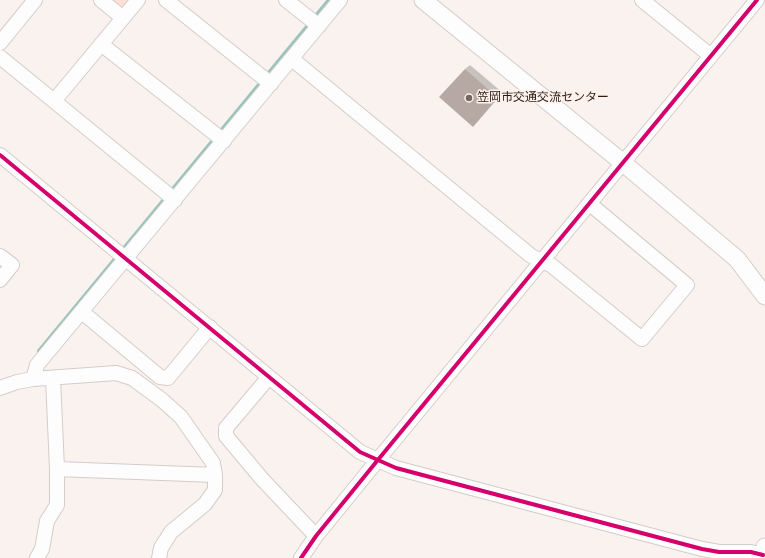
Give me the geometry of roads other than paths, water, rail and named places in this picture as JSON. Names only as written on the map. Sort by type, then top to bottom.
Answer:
[{"type":"street","points":[[0,43],[35,0]]},
{"type":"street","points":[[101,0],[123,18]]},
{"type":"street","points":[[54,101],[138,0]]},
{"type":"street","points":[[166,0],[271,84]]},
{"type":"street","points":[[286,0],[319,26]]},
{"type":"street","points":[[33,379],[37,365],[224,142],[340,0]]},
{"type":"street","points":[[423,0],[622,162],[737,259],[765,296]]},
{"type":"street","points":[[642,0],[711,56]]},
{"type":"street","points":[[301,558],[316,536],[376,460],[540,261],[590,204],[622,162],[757,0]]},
{"type":"street","points":[[101,44],[224,142]]},
{"type":"street","points":[[0,57],[175,200]]},
{"type":"street","points":[[292,59],[530,255],[551,265],[642,339],[688,285],[590,204]]},
{"type":"street","points":[[0,155],[360,452],[396,468],[702,549],[719,552],[763,553]]},
{"type":"street","points":[[0,256],[12,265],[0,280]]},
{"type":"street","points":[[82,312],[160,377],[168,378],[210,328]]},
{"type":"street","points":[[0,388],[17,382],[33,379],[116,374],[132,378],[182,417],[213,463],[215,490],[205,504],[172,532],[160,548],[159,558]]},
{"type":"street","points":[[269,377],[226,428],[226,436],[262,479],[316,536]]},
{"type":"street","points":[[37,558],[42,549],[47,521],[57,505],[53,378]]},
{"type":"street","points":[[57,469],[215,475]]},
{"type":"waterway","points":[[39,351],[329,0]]},
{"type":"place","name":"笠岡市交通交流センター","points":[[469,98]]}]
